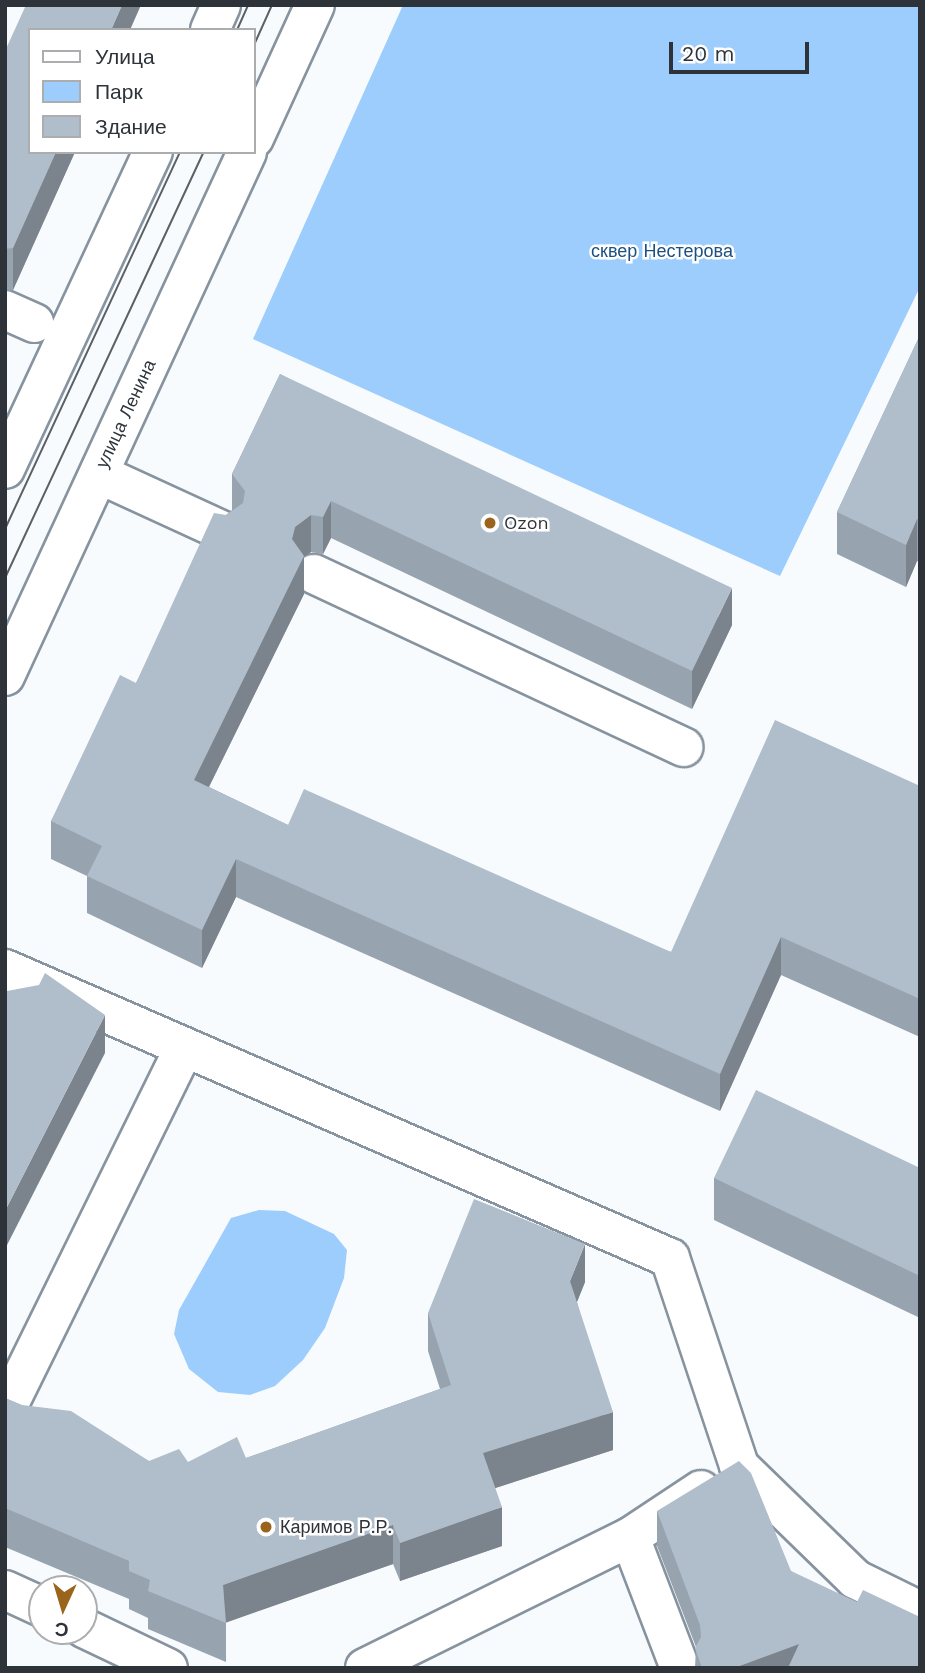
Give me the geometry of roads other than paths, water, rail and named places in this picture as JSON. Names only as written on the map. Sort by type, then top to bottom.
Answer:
[{"type":"street","points":[[210,28],[221,5]]},
{"type":"street","points":[[256,134],[315,5]]},
{"type":"street","points":[[5,469],[152,154]]},
{"type":"street","name":"улица Ленина","points":[[5,676],[246,154]]},
{"type":"street","points":[[99,474],[223,531]]},
{"type":"street","points":[[314,574],[683,747]]},
{"type":"street","points":[[5,969],[183,1050],[670,1258],[738,1466],[855,1579],[920,1611]]},
{"type":"street","points":[[5,1412],[183,1050]]},
{"type":"street","points":[[365,1668],[630,1537],[738,1466]]},
{"type":"street","points":[[630,1537],[680,1668]]},
{"type":"street","points":[[5,1590],[28,1601]]},
{"type":"street","points":[[98,1635],[167,1668]]},
{"type":"tram line","points":[[238,28],[248,5]]},
{"type":"tram line","points":[[256,41],[272,5]]},
{"type":"tram line","points":[[5,529],[179,154]]},
{"type":"tram line","points":[[5,578],[203,154]]},
{"type":"place","name":"Ozon","points":[[490,523]]},
{"type":"place","name":"Каримов Р.Р.","points":[[266,1527]]},
{"type":"park label","name":"сквер Нестерова","points":[[662,251]]}]
